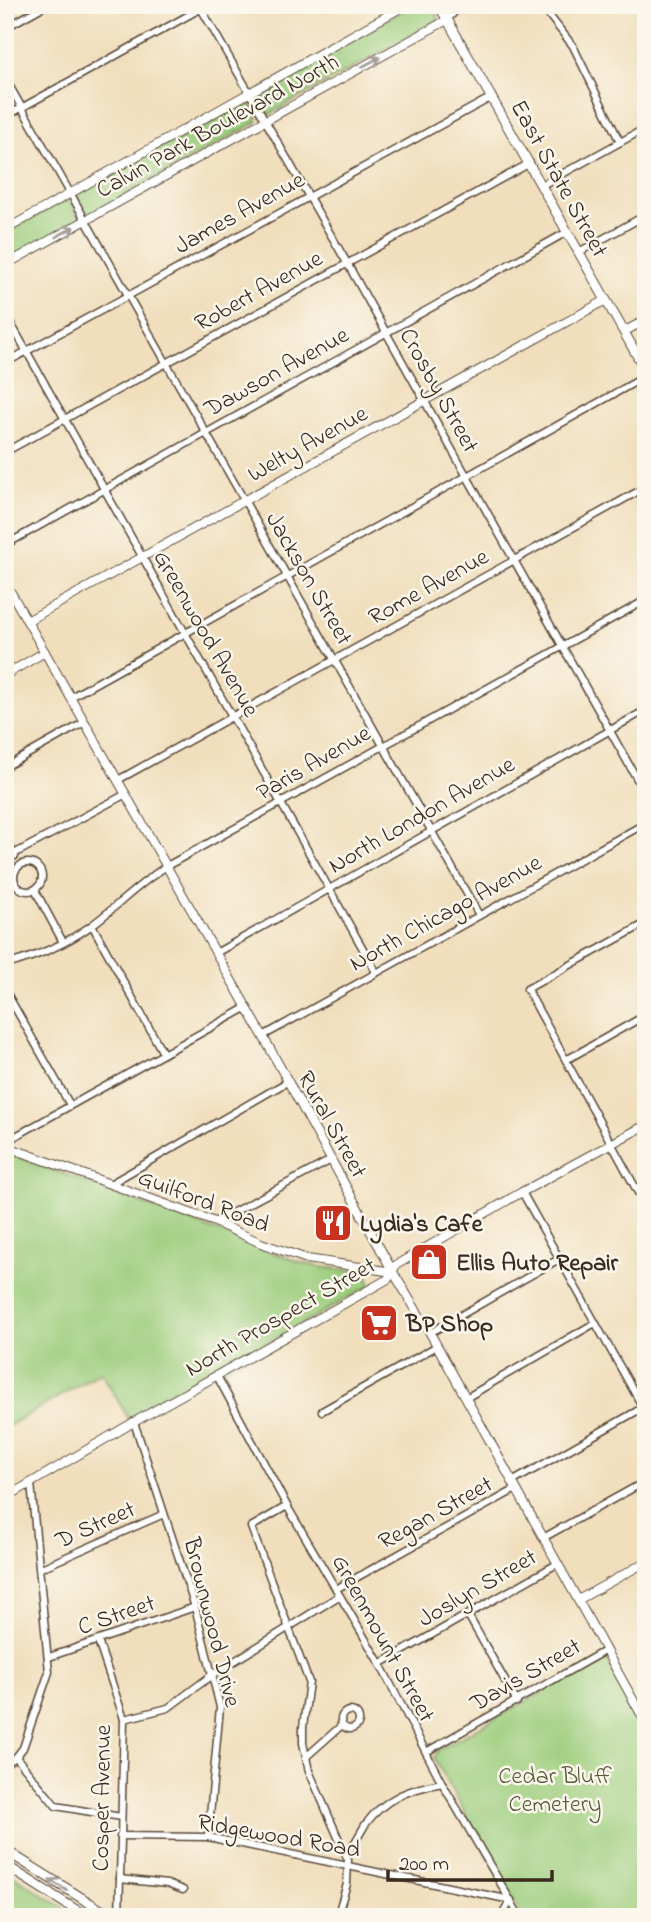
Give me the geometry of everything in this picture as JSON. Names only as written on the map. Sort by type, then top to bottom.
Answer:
[{"type":"main road","name":"East State Street","points":[[439,5],[625,331],[646,373]]},
{"type":"main road","points":[[5,1850],[113,1917]]},
{"type":"main road","points":[[5,1865],[87,1917]]},
{"type":"street","points":[[5,28],[46,5]]},
{"type":"street","name":"Calvin Park Boulevard North","points":[[5,230],[406,5]]},
{"type":"street","points":[[447,20],[461,5]]},
{"type":"street","points":[[541,5],[573,46],[620,142]]},
{"type":"street","points":[[5,117],[202,6]]},
{"type":"street","name":"Crosby Street","points":[[202,6],[646,794]]},
{"type":"street","name":"Calvin Park Boulevard North","points":[[5,265],[447,20]]},
{"type":"street","name":"Jackson Street","points":[[5,78],[479,915]]},
{"type":"street","name":"James Avenue","points":[[5,363],[492,97]]},
{"type":"street","points":[[542,185],[646,128]]},
{"type":"street","name":"Robert Avenue","points":[[5,452],[530,163]]},
{"type":"street","points":[[579,252],[646,215]]},
{"type":"street","name":"Dawson Avenue","points":[[5,545],[567,232]]},
{"type":"street","name":"Welty Avenue","points":[[27,621],[606,300]]},
{"type":"street","name":"Greenwood Avenue","points":[[5,313],[376,972]]},
{"type":"street","points":[[625,331],[646,320]]},
{"type":"street","points":[[72,697],[646,373]]},
{"type":"street","name":"Rome Avenue","points":[[118,780],[646,487]]},
{"type":"street","name":"Rural Street","points":[[5,582],[263,1036],[646,1723]]},
{"type":"street","name":"Paris Avenue","points":[[5,965],[26,959],[63,942],[92,925],[145,879],[383,744],[646,600]]},
{"type":"street","points":[[5,675],[45,652]]},
{"type":"street","name":"North London Avenue","points":[[216,953],[646,710]]},
{"type":"street","points":[[5,767],[85,722]]},
{"type":"street","points":[[14,854],[126,794]]},
{"type":"street","name":"North Chicago Avenue","points":[[263,1036],[646,823]]},
{"type":"street","points":[[5,838],[20,864]]},
{"type":"street","points":[[20,864],[31,863],[40,869],[41,880],[35,890]]},
{"type":"street","points":[[20,864],[14,874],[15,884],[24,890],[35,890]]},
{"type":"street","points":[[35,890],[63,942]]},
{"type":"street","points":[[646,923],[527,989],[646,1207]]},
{"type":"street","points":[[92,925],[163,1053]]},
{"type":"street","points":[[5,990],[70,1105]]},
{"type":"street","points":[[5,1144],[246,1008]]},
{"type":"street","points":[[566,1060],[646,1015]]},
{"type":"street","points":[[108,1185],[287,1082]]},
{"type":"street","name":"North Prospect Street","points":[[5,1498],[388,1279],[396,1265],[522,1192],[646,1125]]},
{"type":"street","name":"Guilford Road","points":[[5,1144],[307,1259],[393,1272]]},
{"type":"street","points":[[215,1222],[331,1160]]},
{"type":"street","points":[[522,1192],[645,1409]]},
{"type":"street","points":[[430,1334],[559,1259]]},
{"type":"street","points":[[466,1398],[595,1322]]},
{"type":"street","points":[[322,1411],[437,1346]]},
{"type":"street","name":"Greenmount Street","points":[[217,1376],[337,1593],[380,1664],[442,1783],[520,1917]]},
{"type":"street","name":"Regan Street","points":[[124,1719],[167,1708],[212,1675],[289,1627],[337,1593],[645,1409]]},
{"type":"street","name":"Brownwood Drive","points":[[134,1422],[195,1607],[220,1707],[208,1837]]},
{"type":"street","points":[[543,1538],[646,1481]]},
{"type":"street","points":[[5,1764],[23,1748],[49,1672],[31,1483]]},
{"type":"street","points":[[288,1506],[251,1527],[309,1682],[303,1727],[306,1757],[313,1782],[347,1854],[348,1884],[337,1917]]},
{"type":"street","name":"D Street","points":[[41,1568],[164,1514]]},
{"type":"street","points":[[578,1600],[646,1562]]},
{"type":"street","name":"Joslyn Street","points":[[380,1664],[557,1563]]},
{"type":"street","name":"C Street","points":[[49,1657],[195,1607]]},
{"type":"street","points":[[468,1615],[517,1702]]},
{"type":"street","name":"Cosper Avenue","points":[[98,1641],[124,1719],[119,1917]]},
{"type":"street","name":"Davis Street","points":[[426,1752],[606,1650]]},
{"type":"street","points":[[306,1757],[342,1725]]},
{"type":"street","points":[[16,1757],[56,1806],[121,1818]]},
{"type":"street","points":[[347,1854],[374,1814],[387,1803],[409,1790],[442,1783]]},
{"type":"street","name":"Ridgewood Road","points":[[120,1836],[208,1837],[511,1900]]},
{"type":"street","points":[[120,1879],[167,1884],[183,1890]]},
{"type":"street","points":[[501,1917],[511,1900]]},
{"type":"green space","points":[[413,5],[432,5],[438,21],[268,115],[263,112],[255,97],[256,93]]},
{"type":"green space","points":[[244,100],[253,109],[257,122],[90,215],[83,211],[76,198],[77,193]]},
{"type":"green space","points":[[68,199],[79,215],[79,220],[5,262],[5,233]]},
{"type":"green space","points":[[5,1152],[296,1261],[320,1267],[366,1272],[371,1285],[130,1421],[101,1372],[5,1428]]},
{"type":"green space","name":"Cedar Bluff Cemetery","points":[[602,1659],[607,1660],[646,1729],[646,1917],[523,1917],[434,1758],[438,1750]]},
{"type":"green space","points":[[5,1870],[77,1917],[5,1917]]},
{"type":"place","name":"Lydia's Cafe","points":[[333,1223]]},
{"type":"place","name":"Ellis Auto Repair","points":[[429,1262]]},
{"type":"place","name":"BP Shop","points":[[379,1323]]}]
